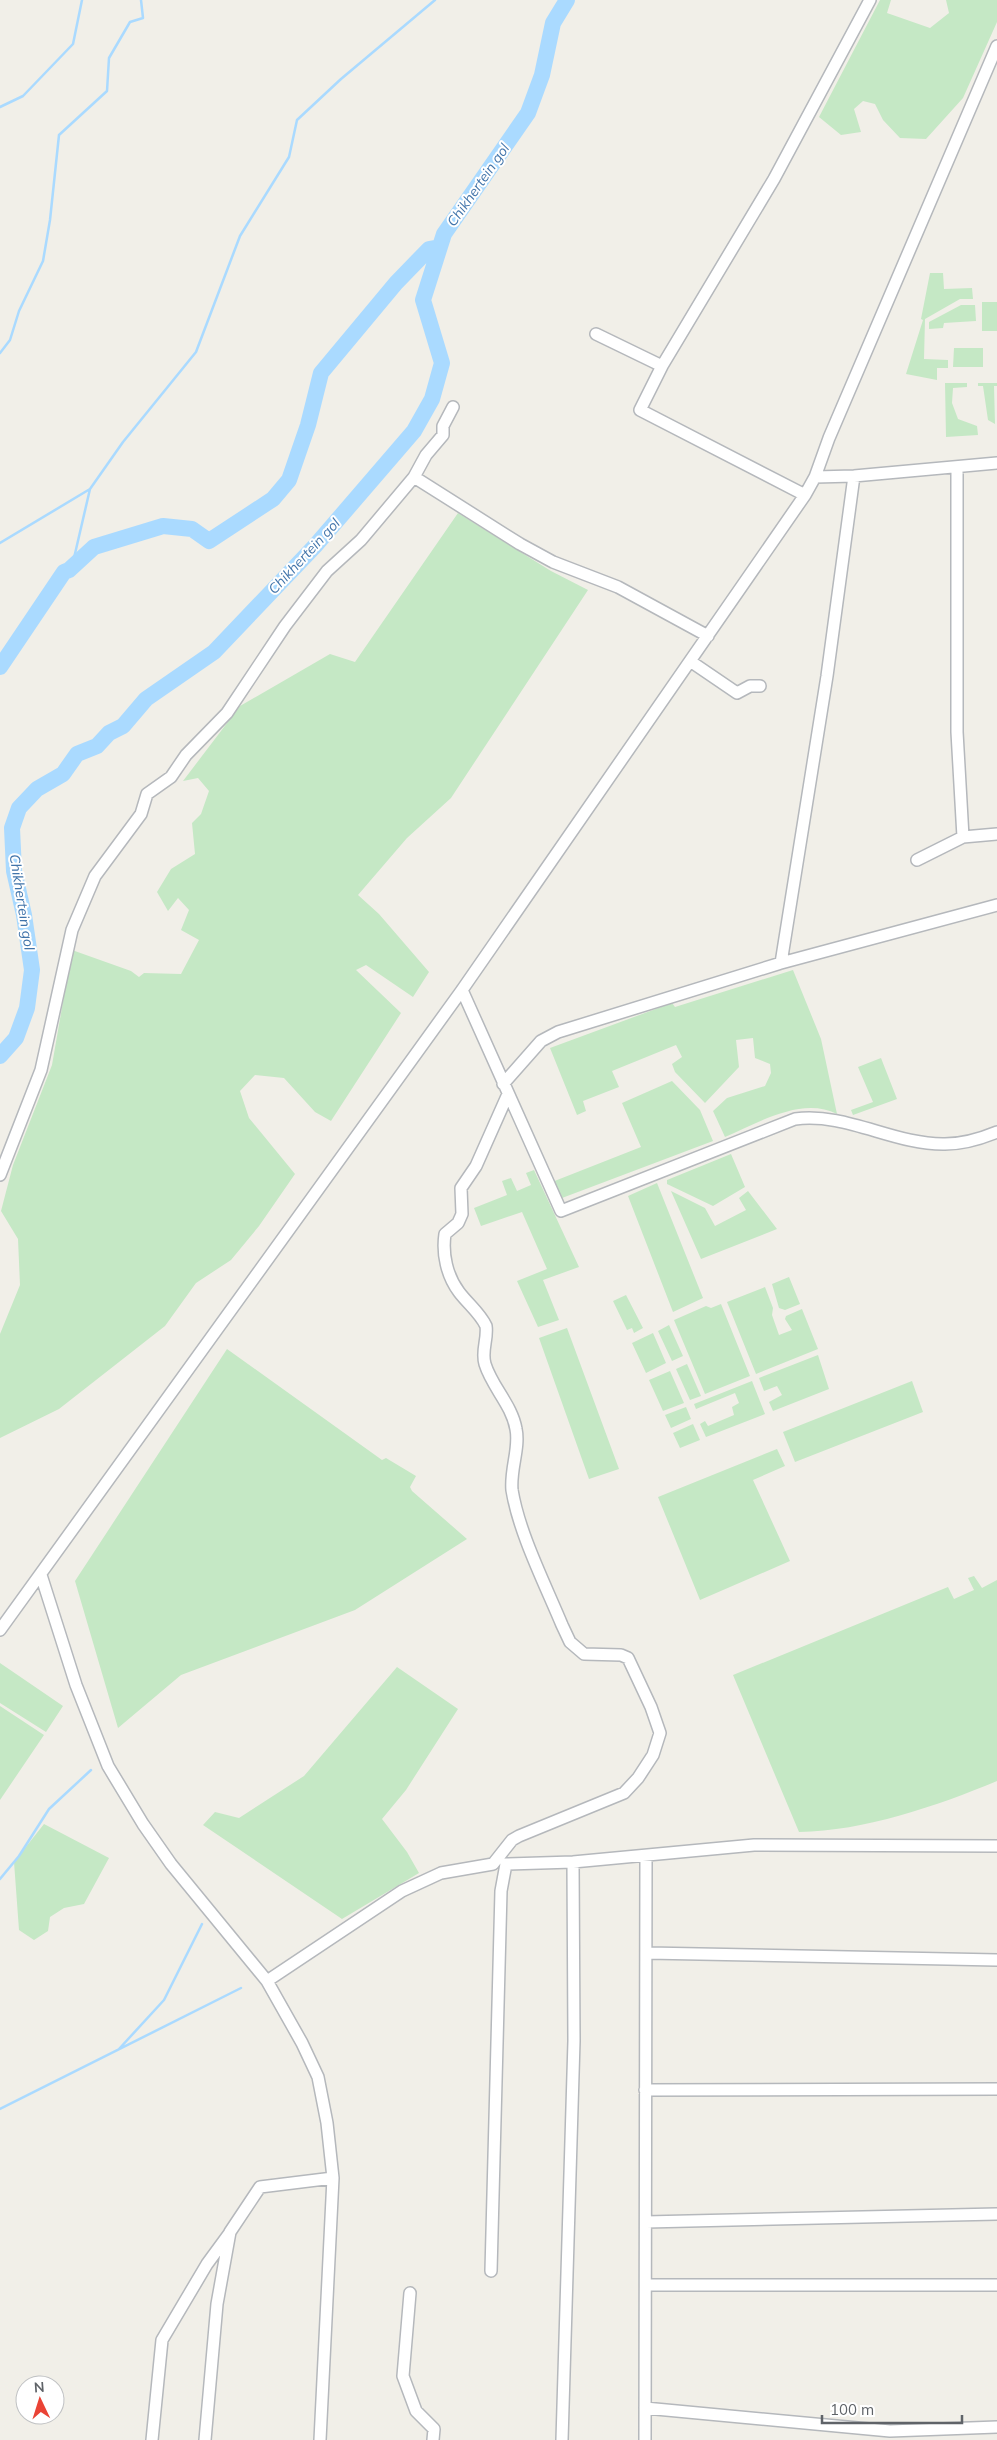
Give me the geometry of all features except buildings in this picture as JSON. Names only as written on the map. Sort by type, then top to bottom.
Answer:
[{"type":"street","points":[[805,495],[640,410],[662,366],[774,179],[870,0]]},
{"type":"street","points":[[0,1630],[462,990],[805,495],[815,477],[828,438],[997,46]]},
{"type":"street","points":[[596,334],[662,366]]},
{"type":"street","points":[[0,1175],[42,1070],[72,930],[95,876],[141,814],[147,794],[171,777],[186,755],[227,714],[285,626],[327,571],[361,540],[414,477],[426,455],[443,435],[443,426],[453,407]]},
{"type":"street","points":[[815,477],[854,476],[997,463]]},
{"type":"street","points":[[957,467],[956,732],[963,837]]},
{"type":"street","points":[[781,963],[827,676],[854,476]]},
{"type":"street","points":[[414,477],[520,544],[553,562],[618,587],[708,636]]},
{"type":"street","points":[[690,661],[737,693],[750,686],[760,686]]},
{"type":"street","points":[[917,860],[963,837],[997,834]]},
{"type":"street","points":[[493,1864],[512,1840],[519,1836],[624,1793],[638,1778],[653,1755],[660,1733],[651,1707],[628,1658],[621,1655],[584,1654],[570,1642],[562,1626],[516,1508],[512,1487],[512,1468],[517,1430],[510,1412],[492,1383],[485,1364],[483,1356],[486,1326],[458,1290],[447,1267],[443,1246],[445,1234],[458,1224],[462,1214],[461,1188],[476,1166],[506,1089],[541,1042],[558,1032],[781,963],[997,905]]},
{"type":"street","points":[[462,990],[561,1211],[795,1119],[813,1116],[916,1141],[944,1144],[973,1141],[997,1132]]},
{"type":"street","points":[[41,1575],[76,1685],[108,1766],[143,1824],[171,1864],[267,1980],[302,2043],[318,2077],[327,2122],[333,2178],[320,2440]]},
{"type":"street","points":[[267,1980],[402,1891],[441,1873],[493,1864],[573,1862],[754,1845],[997,1846]]},
{"type":"street","points":[[645,2440],[645,2090],[648,1953],[646,1856]]},
{"type":"street","points":[[562,2440],[574,2041],[573,1862]]},
{"type":"street","points":[[491,2271],[500,1901],[506,1864]]},
{"type":"street","points":[[648,1953],[997,1960]]},
{"type":"street","points":[[645,2090],[997,2089]]},
{"type":"street","points":[[152,2440],[162,2340],[206,2264],[230,2232],[260,2186],[333,2178]]},
{"type":"street","points":[[646,2222],[997,2214]]},
{"type":"street","points":[[204,2440],[218,2304],[230,2232]]},
{"type":"street","points":[[646,2285],[997,2285]]},
{"type":"street","points":[[410,2293],[403,2376],[416,2411],[434,2429],[434,2440]]},
{"type":"street","points":[[645,2408],[890,2431],[997,2427]]},
{"type":"green space","points":[[880,0],[891,0],[887,13],[930,28],[949,13],[946,0],[997,0],[997,22],[963,98],[926,139],[900,138],[883,120],[875,104],[863,101],[854,109],[861,132],[841,135],[819,117]]},
{"type":"green space","points":[[930,273],[943,273],[944,289],[972,288],[973,299],[960,299],[925,319],[924,359],[948,360],[948,368],[937,368],[937,380],[906,374],[923,320],[921,319]]},
{"type":"green space","points":[[982,302],[997,302],[997,331],[982,331]]},
{"type":"green space","points":[[961,305],[975,305],[976,321],[944,323],[943,328],[929,329],[929,322]]},
{"type":"green space","points":[[954,348],[983,348],[983,367],[953,367]]},
{"type":"green space","points":[[945,383],[967,383],[967,387],[953,388],[952,403],[958,419],[977,426],[978,435],[946,437]]},
{"type":"green space","points":[[978,383],[997,383],[997,386],[994,386],[995,424],[988,420],[983,386],[978,386]]},
{"type":"green space","points":[[458,513],[551,571],[588,590],[451,798],[407,838],[358,895],[379,914],[429,972],[413,997],[366,965],[356,970],[401,1013],[331,1121],[315,1112],[284,1078],[255,1075],[240,1091],[249,1118],[295,1174],[259,1226],[231,1260],[196,1283],[165,1326],[59,1409],[0,1438],[0,1334],[20,1285],[18,1239],[1,1211],[13,1165],[52,1065],[72,950],[131,971],[139,977],[144,973],[181,974],[199,940],[181,930],[189,910],[178,898],[168,911],[157,892],[171,869],[195,854],[192,823],[201,814],[209,791],[198,778],[183,781],[240,706],[330,654],[355,662]]},
{"type":"green space","points":[[793,970],[821,1039],[837,1114],[823,1109],[795,1110],[766,1119],[725,1137],[713,1111],[727,1098],[765,1086],[771,1073],[770,1064],[755,1058],[753,1038],[736,1040],[739,1067],[705,1103],[675,1072],[672,1064],[682,1057],[676,1045],[612,1071],[619,1087],[583,1101],[586,1111],[577,1115],[550,1048],[672,1003],[675,1007]]},
{"type":"green space","points":[[881,1058],[897,1099],[853,1115],[851,1110],[873,1102],[858,1067]]},
{"type":"green space","points":[[672,1081],[700,1110],[713,1141],[562,1198],[559,1197],[552,1182],[641,1147],[622,1103]]},
{"type":"green space","points":[[731,1154],[745,1187],[713,1206],[667,1184],[667,1180]]},
{"type":"green space","points":[[534,1170],[579,1267],[543,1280],[559,1320],[538,1327],[517,1281],[547,1269],[522,1212],[481,1226],[474,1208],[507,1195],[502,1181],[511,1178],[517,1191],[531,1185],[526,1173]]},
{"type":"green space","points":[[657,1183],[703,1298],[673,1312],[628,1196]]},
{"type":"green space","points":[[671,1191],[705,1208],[715,1226],[746,1210],[739,1198],[748,1191],[777,1229],[701,1259]]},
{"type":"green space","points":[[789,1277],[800,1304],[785,1310],[779,1308],[772,1284]]},
{"type":"green space","points":[[765,1287],[773,1308],[772,1315],[779,1335],[792,1330],[785,1319],[786,1316],[802,1309],[818,1349],[756,1374],[727,1302]]},
{"type":"green space","points":[[626,1295],[643,1328],[634,1333],[632,1328],[627,1330],[613,1301]]},
{"type":"green space","points":[[721,1304],[750,1376],[705,1394],[674,1320],[706,1306],[711,1308]]},
{"type":"green space","points":[[669,1325],[683,1356],[672,1361],[658,1331]]},
{"type":"green space","points":[[567,1328],[619,1469],[589,1479],[539,1338]]},
{"type":"green space","points":[[653,1333],[666,1363],[646,1373],[632,1343]]},
{"type":"green space","points":[[227,1349],[382,1460],[386,1458],[416,1476],[410,1487],[412,1491],[467,1539],[355,1610],[181,1675],[118,1728],[75,1581]]},
{"type":"green space","points":[[818,1355],[829,1389],[773,1411],[769,1402],[782,1395],[777,1386],[764,1391],[759,1378]]},
{"type":"green space","points":[[687,1364],[701,1396],[690,1400],[676,1369]]},
{"type":"green space","points":[[670,1371],[684,1403],[663,1411],[649,1380]]},
{"type":"green space","points":[[752,1381],[765,1414],[706,1437],[700,1424],[705,1421],[708,1426],[734,1415],[732,1407],[739,1403],[735,1393],[696,1409],[694,1404]]},
{"type":"green space","points":[[912,1381],[923,1412],[795,1462],[783,1432]]},
{"type":"green space","points":[[686,1407],[691,1419],[671,1428],[665,1415]]},
{"type":"green space","points":[[693,1424],[700,1440],[680,1448],[673,1433]]},
{"type":"green space","points":[[777,1449],[785,1466],[753,1480],[790,1561],[700,1600],[658,1497]]},
{"type":"green space","points":[[974,1576],[982,1588],[997,1580],[997,1781],[925,1808],[874,1822],[824,1831],[799,1832],[733,1675],[948,1587],[954,1599],[974,1590],[968,1578]]},
{"type":"green space","points":[[0,1663],[63,1706],[46,1732],[0,1703]]},
{"type":"green space","points":[[397,1667],[458,1709],[406,1790],[382,1819],[407,1852],[419,1873],[342,1919],[203,1825],[215,1812],[239,1818],[304,1776]]},
{"type":"green space","points":[[0,1706],[44,1735],[0,1800]]},
{"type":"green space","points":[[44,1824],[109,1858],[84,1904],[64,1908],[50,1917],[48,1931],[34,1940],[19,1930],[14,1862]]},
{"type":"waterway","points":[[0,107],[23,96],[73,44],[82,0]]},
{"type":"waterway","points":[[0,353],[10,340],[19,311],[43,261],[50,220],[59,135],[107,91],[109,58],[130,22],[143,18],[141,0]]},
{"type":"waterway","points":[[64,572],[74,558],[90,489],[123,442],[196,352],[240,236],[289,157],[297,120],[341,79],[435,0]]},
{"type":"waterway","name":"Chikhertein gol","points":[[0,1056],[16,1038],[27,1008],[32,970],[24,915],[14,871],[12,828],[19,808],[37,789],[63,774],[77,754],[97,746],[109,733],[123,726],[146,699],[214,652],[315,546],[414,431],[432,399],[442,363],[423,300],[444,234],[528,113],[542,75],[553,23],[567,0]]},
{"type":"waterway","points":[[0,667],[64,572],[69,570],[94,547],[163,526],[192,529],[209,541],[273,499],[289,480],[308,425],[321,373],[396,283],[429,249],[440,247]]},
{"type":"waterway","points":[[0,543],[90,489]]},
{"type":"waterway","points":[[0,1879],[19,1856],[49,1809],[91,1770]]},
{"type":"waterway","points":[[119,2049],[164,2000],[202,1924]]},
{"type":"waterway","points":[[0,2109],[241,1988]]}]
